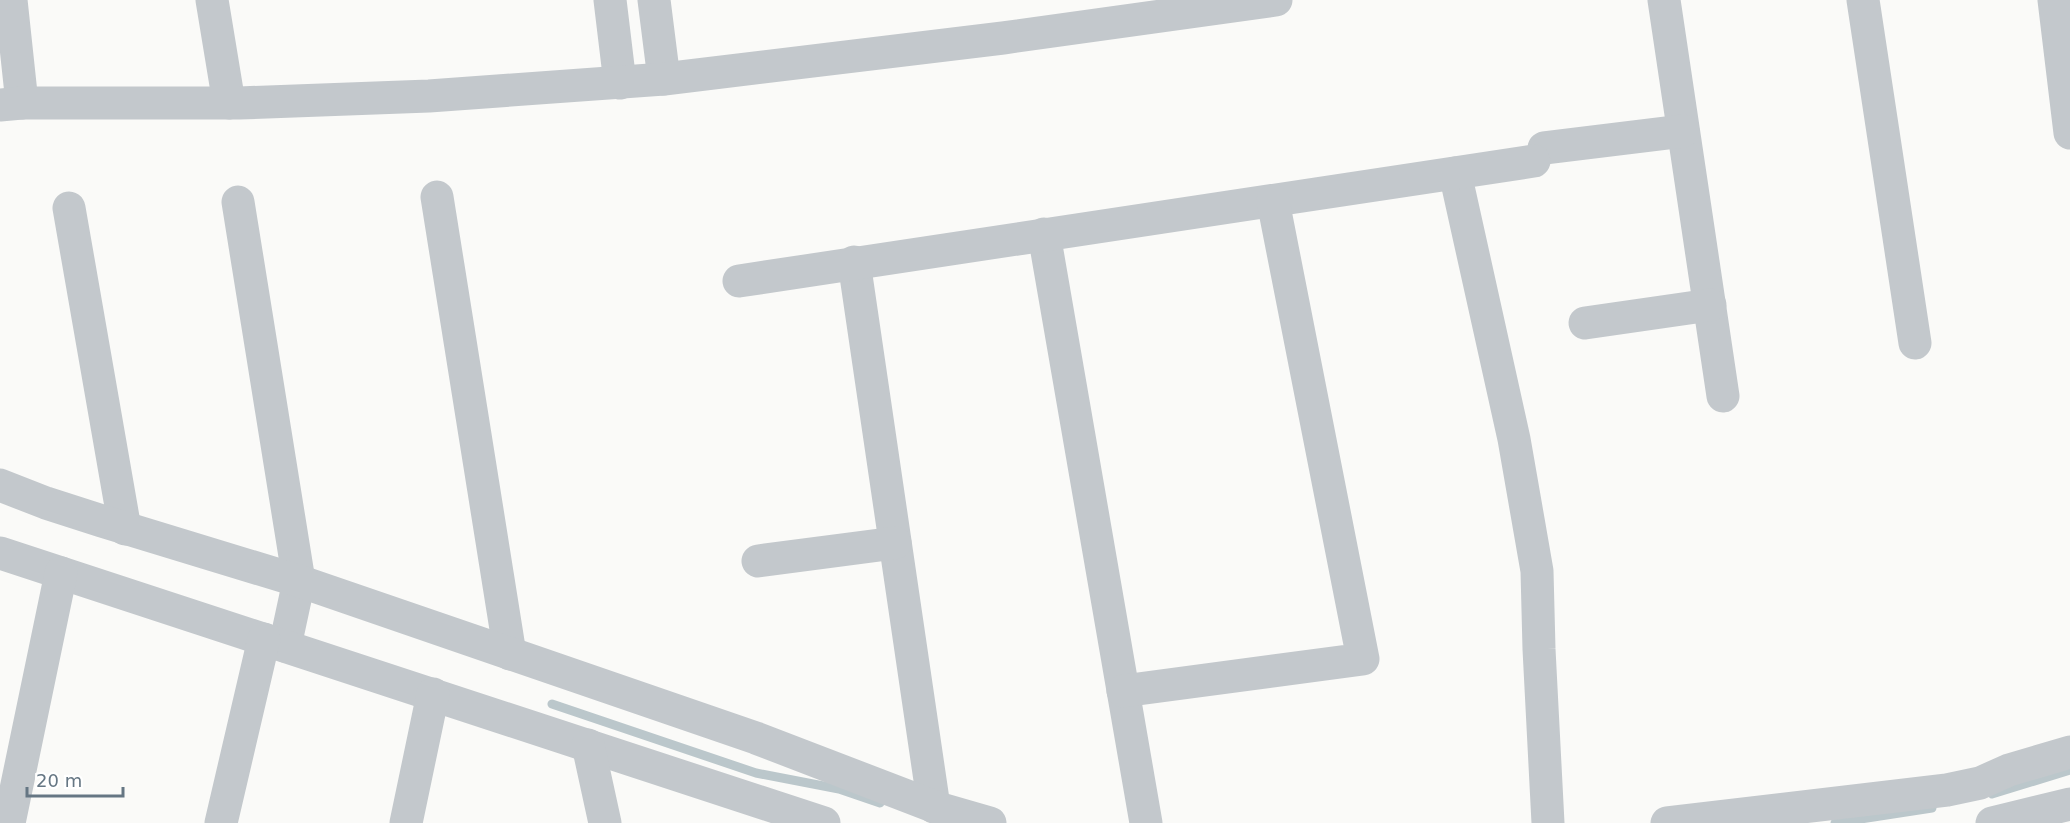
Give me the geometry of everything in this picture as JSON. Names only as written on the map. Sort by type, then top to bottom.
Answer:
[{"type":"street","points":[[10,0],[11,104],[229,103],[429,96],[664,80],[1003,38],[1276,0]]},
{"type":"street","points":[[212,0],[229,103]]},
{"type":"street","points":[[610,0],[620,83]]},
{"type":"street","points":[[654,0],[664,80]]},
{"type":"street","points":[[1664,0],[1723,396]]},
{"type":"street","points":[[1863,0],[1915,343]]},
{"type":"street","points":[[2054,0],[2070,133]]},
{"type":"street","points":[[739,281],[1455,173],[1539,154],[1683,131]]},
{"type":"street","points":[[1455,173],[1514,439],[1537,571],[1548,823]]},
{"type":"street","points":[[437,197],[510,654]]},
{"type":"street","points":[[1123,691],[1363,659],[1273,201]]},
{"type":"street","points":[[221,823],[274,642],[299,581],[238,202]]},
{"type":"street","points":[[69,208],[125,529]]},
{"type":"street","points":[[1044,234],[1146,823]]},
{"type":"street","points":[[854,262],[934,807]]},
{"type":"street","points":[[1585,323],[1710,304]]},
{"type":"street","points":[[0,485],[125,529],[299,581],[756,738],[934,807],[990,823]]},
{"type":"street","points":[[758,561],[895,543]]},
{"type":"street","points":[[0,553],[824,823]]},
{"type":"street","points":[[9,823],[61,573]]},
{"type":"street","points":[[406,823],[433,694]]},
{"type":"street","points":[[588,745],[605,823]]},
{"type":"street","points":[[1667,823],[1947,790],[1980,783],[2009,770],[2070,752]]},
{"type":"street","points":[[752,799],[773,823]]},
{"type":"street","points":[[1992,823],[2070,804]]},
{"type":"waterway","points":[[552,704],[756,773],[839,789],[880,803]]},
{"type":"waterway","points":[[1992,794],[2070,770]]},
{"type":"waterway","points":[[1835,823],[1932,808]]}]
